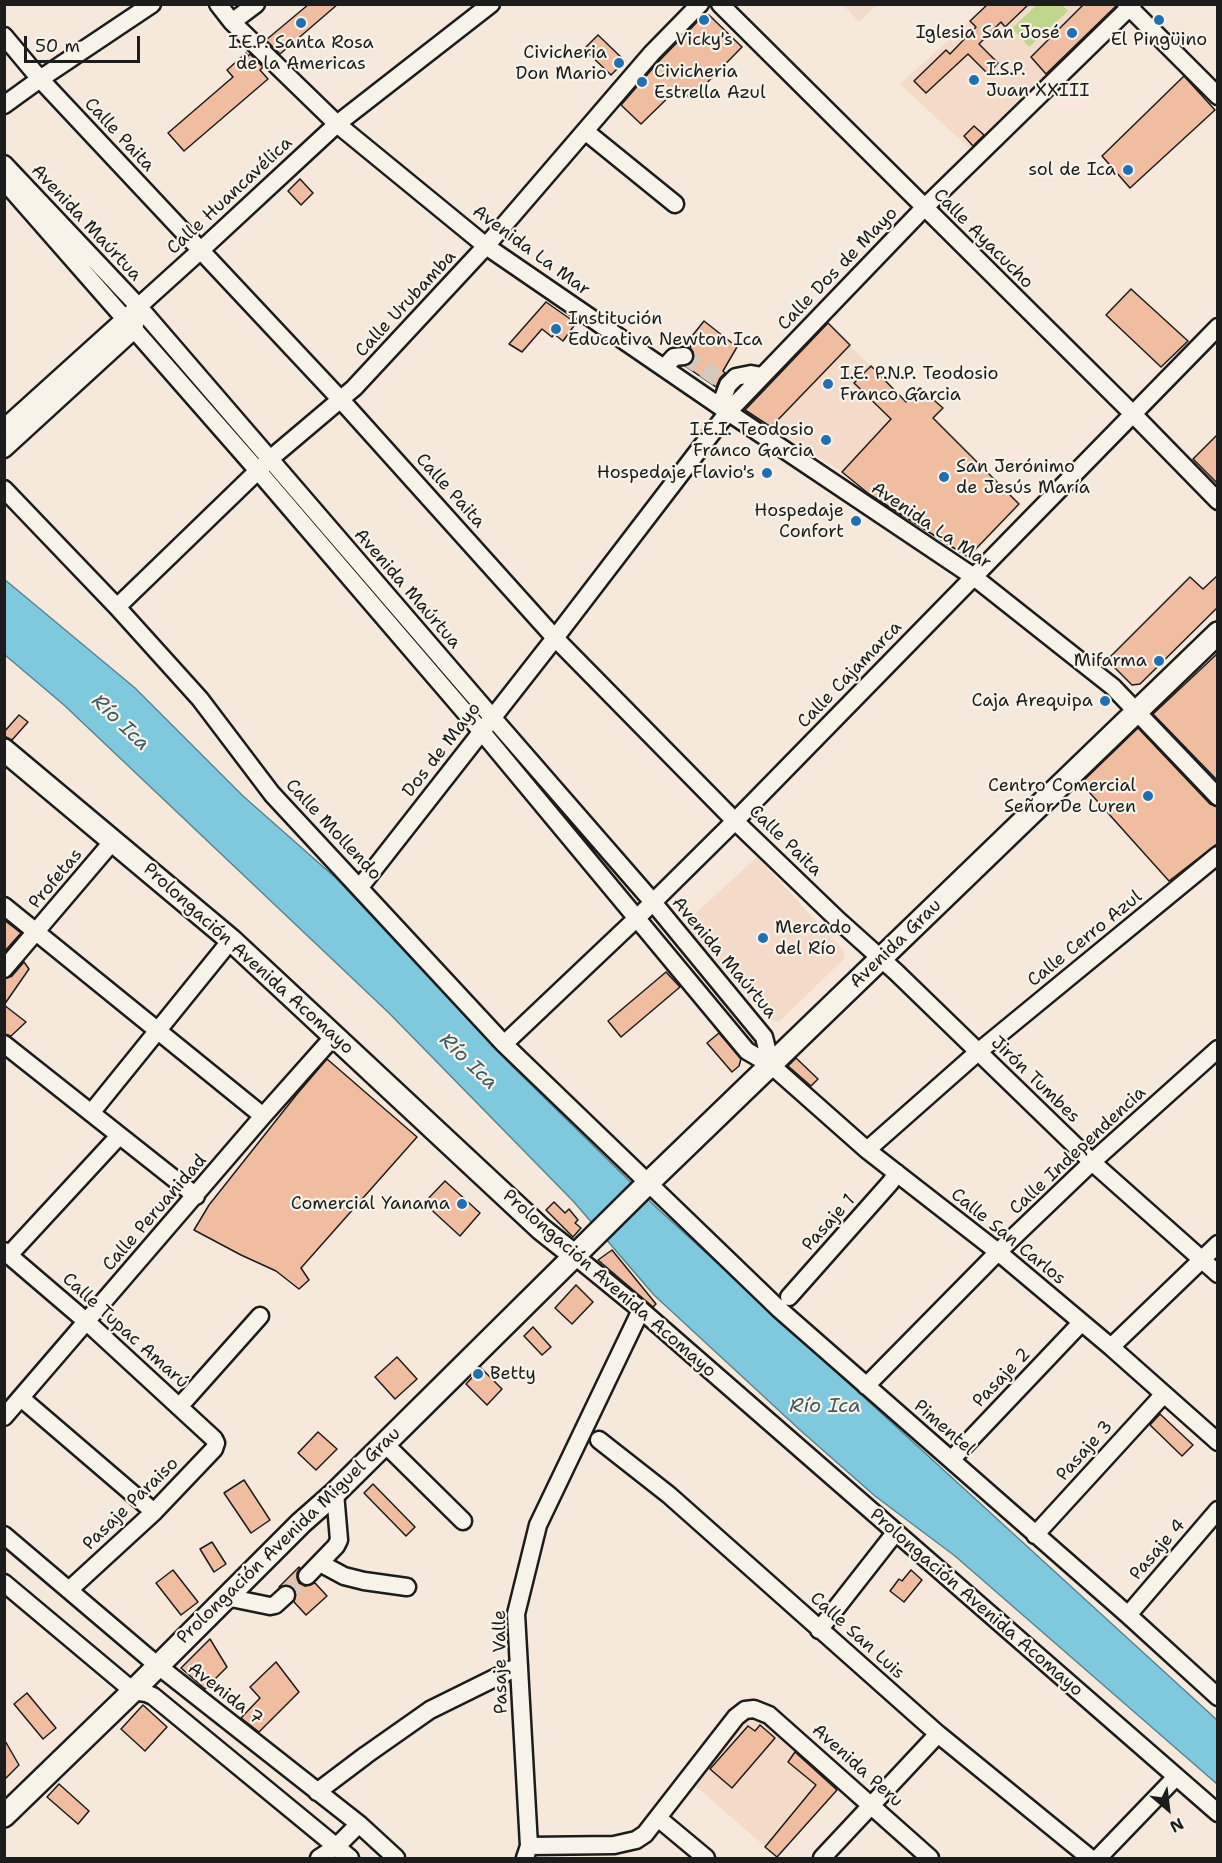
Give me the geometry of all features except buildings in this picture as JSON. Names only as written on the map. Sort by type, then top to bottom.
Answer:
[{"type":"main road","name":"Avenida Grau","points":[[574,1256],[1218,633]]},
{"type":"main road","name":"Prolongación Avenida Acomayo","points":[[4,750],[231,940],[541,1229],[574,1256]]},
{"type":"main road","name":"Prolongación Avenida Miguel Grau","points":[[4,1816],[574,1256]]},
{"type":"street","points":[[4,105],[152,4]]},
{"type":"street","name":"Avenida La Mar","points":[[218,4],[232,22],[337,124],[486,246],[974,577],[1113,687],[1218,797]]},
{"type":"street","points":[[232,22],[256,4]]},
{"type":"street","name":"Calle Urubamba","points":[[117,607],[270,459],[341,400],[486,246],[652,53],[700,4]]},
{"type":"street","name":"Calle Ayacucho","points":[[720,4],[1218,501]]},
{"type":"street","points":[[1129,6],[1218,96]]},
{"type":"street","name":"Calle Dos de Mayo","points":[[555,638],[724,409],[762,376],[924,208],[1129,6]]},
{"type":"street","name":"Calle Huancavélica","points":[[4,428],[129,324],[139,307],[337,124],[481,8]]},
{"type":"street","name":"Calle Paita","points":[[4,36],[40,79],[341,400],[555,638],[735,821],[881,958]]},
{"type":"street","points":[[585,131],[675,204]]},
{"type":"street","name":"Avenida Maúrtua","points":[[4,164],[139,307],[652,901],[764,1037],[771,1065]]},
{"type":"street","name":"Avenida Maúrtua","points":[[4,182],[259,472],[482,732],[747,1051],[771,1065]]},
{"type":"street","points":[[4,449],[129,324]]},
{"type":"street","name":"Calle Cajamarca","points":[[504,1044],[735,821],[1218,327]]},
{"type":"street","points":[[664,368],[674,357],[684,356]]},
{"type":"street","points":[[724,409],[726,384],[736,377],[751,374],[762,376]]},
{"type":"street","name":"Calle Mollendo","points":[[4,489],[117,607],[200,699],[273,794],[504,1044],[645,1187]]},
{"type":"street","name":"Dos de Mayo","points":[[360,887],[555,638]]},
{"type":"street","name":"Profetas","points":[[4,969],[114,841]]},
{"type":"street","name":"Calle Cerro Azul","points":[[867,1150],[978,1052],[1218,855]]},
{"type":"street","points":[[4,906],[263,1116]]},
{"type":"street","points":[[91,1113],[231,940]]},
{"type":"street","name":"Jirón Tumbes","points":[[881,958],[1092,1162],[1218,1274]]},
{"type":"street","name":"Calle Peruanidad","points":[[4,1417],[335,1035]]},
{"type":"street","points":[[4,1044],[196,1196]]},
{"type":"street","name":"Calle Independencia","points":[[866,1386],[998,1252],[1092,1162],[1218,1049]]},
{"type":"street","name":"Calle San Carlos","points":[[771,1065],[867,1150],[998,1252],[1111,1347],[1218,1442]]},
{"type":"street","points":[[7,1253],[120,1136]]},
{"type":"street","name":"Pasaje 1","points":[[789,1297],[897,1173]]},
{"type":"street","name":"Pimentel","points":[[645,1187],[779,1310],[1035,1535],[1215,1688]]},
{"type":"street","points":[[1111,1347],[1218,1244]]},
{"type":"street","name":"Calle Tupac Amarú","points":[[7,1253],[87,1322],[216,1443]]},
{"type":"street","name":"Prolongación Avenida Acomayo","points":[[574,1256],[641,1310],[1218,1813]]},
{"type":"street","name":"Pasaje Valle","points":[[527,1852],[516,1614],[538,1525],[641,1310]]},
{"type":"street","points":[[180,1407],[260,1316]]},
{"type":"street","name":"Pasaje 2","points":[[951,1460],[1082,1323]]},
{"type":"street","name":"Pasaje 3","points":[[1035,1535],[1164,1394]]},
{"type":"street","points":[[21,1398],[154,1512]]},
{"type":"street","name":"Calle San Luis","points":[[599,1440],[669,1495],[938,1734],[1090,1858]]},
{"type":"street","name":"Pasaje Paraiso","points":[[69,1590],[154,1512],[214,1449],[216,1443]]},
{"type":"street","points":[[384,1443],[463,1521]]},
{"type":"street","points":[[307,1576],[339,1540],[335,1493]]},
{"type":"street","name":"Pasaje 4","points":[[1128,1615],[1218,1510]]},
{"type":"street","points":[[819,1630],[895,1533]]},
{"type":"street","name":"Avenida 7","points":[[4,1535],[157,1665],[359,1824],[396,1858]]},
{"type":"street","points":[[320,1563],[344,1576],[407,1587]]},
{"type":"street","points":[[4,1583],[133,1691],[153,1696],[325,1855],[350,1858]]},
{"type":"street","points":[[226,1597],[270,1606],[275,1605],[286,1595]]},
{"type":"street","points":[[317,1792],[430,1710],[519,1666]]},
{"type":"street","name":"Avenida Peru","points":[[658,1818],[736,1716],[745,1710],[754,1709],[769,1714],[930,1858]]},
{"type":"street","points":[[822,1858],[938,1734]]},
{"type":"street","points":[[1098,1858],[1176,1777]]},
{"type":"street","points":[[527,1852],[625,1844],[645,1834],[658,1818],[706,1858]]},
{"type":"street","points":[[325,1855],[359,1824]]},
{"type":"shaded area","points":[[843,5],[877,5],[859,22]]},
{"type":"shaded area","name":"I.S.P. Juan XXIII","points":[[988,5],[1085,5],[1031,57],[1047,76],[972,151],[900,84]]},
{"type":"shaded area","name":"I.E. P.N.P. Teodosio Franco Garcia","points":[[827,322],[906,402],[842,472],[744,410]]},
{"type":"shaded area","name":"Mercado del Río","points":[[757,857],[843,950],[845,958],[779,1022],[770,1020],[683,925]]},
{"type":"shaded area","points":[[753,1712],[839,1788],[777,1857],[691,1782]]},
{"type":"green space","points":[[1037,5],[1062,5],[1068,11],[1029,47],[1012,28]]},
{"type":"water","name":"Río Ica","points":[[4,579],[135,688],[243,796],[337,879],[511,1065],[657,1208],[1217,1720],[1217,1784],[955,1556],[875,1496],[654,1295],[574,1202],[389,1013],[64,705],[5,655]]},
{"type":"tunnel","points":[[684,356],[724,383]]},
{"type":"tunnel","points":[[286,1595],[307,1576]]},
{"type":"place","name":"Vicky's","points":[[704,20]]},
{"type":"place","name":"El Pingüino","points":[[1159,20]]},
{"type":"place","name":"I.E.P. Santa Rosa de la Americas","points":[[301,23]]},
{"type":"place","name":"Iglesia San José","points":[[1072,33]]},
{"type":"place","name":"Civicheria Don Mario","points":[[619,63]]},
{"type":"place","name":"I.S.P. Juan XXIII","points":[[974,80]]},
{"type":"place","name":"Civicheria Estrella Azul","points":[[642,82]]},
{"type":"place","name":"sol de Ica","points":[[1128,170]]},
{"type":"place","name":"Institución Educativa Newton Ica","points":[[556,329]]},
{"type":"place","name":"I.E. P.N.P. Teodosio Franco Garcia","points":[[828,384]]},
{"type":"place","name":"I.E.I. Teodosio Franco Garcia","points":[[826,440]]},
{"type":"place","name":"Hospedaje Flavio's","points":[[767,473]]},
{"type":"place","name":"San Jerónimo de Jesús María","points":[[944,477]]},
{"type":"place","name":"Hospedaje Confort","points":[[856,521]]},
{"type":"place","name":"Mifarma","points":[[1159,661]]},
{"type":"place","name":"Caja Arequipa","points":[[1105,701]]},
{"type":"place","name":"Centro Comercial Señor De Luren","points":[[1148,796]]},
{"type":"place","name":"Mercado del Río","points":[[763,938]]},
{"type":"place","name":"Comercial Yanama","points":[[462,1204]]},
{"type":"place","name":"Betty","points":[[478,1374]]}]
